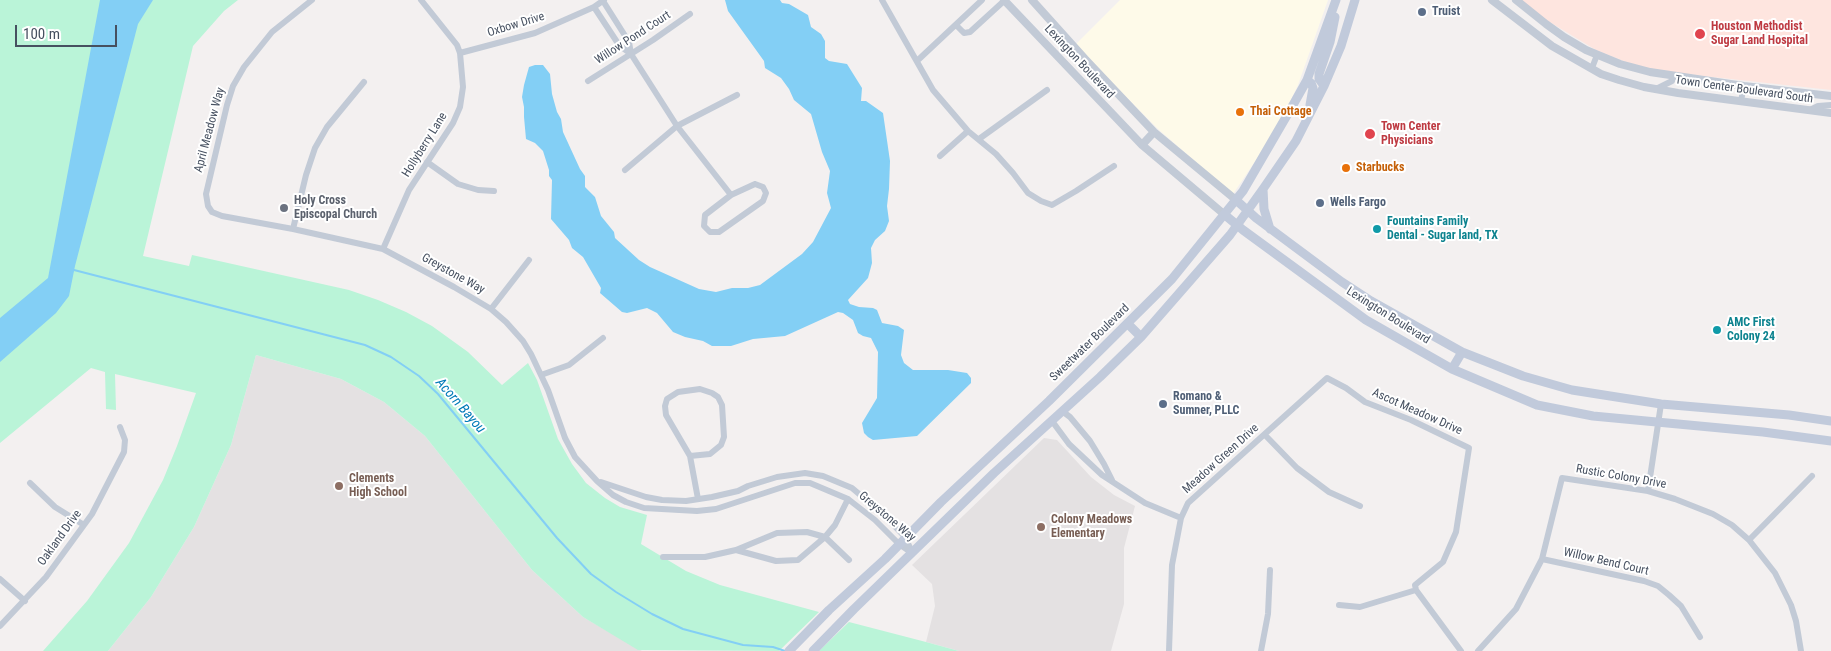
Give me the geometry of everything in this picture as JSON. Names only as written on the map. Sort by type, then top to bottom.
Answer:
[{"type":"main road","name":"Sweetwater Boulevard","points":[[789,651],[1128,324],[1172,279],[1236,200],[1293,106],[1307,80],[1336,0]]},
{"type":"main road","points":[[813,651],[994,473],[1141,337],[1188,284],[1248,211],[1292,147],[1324,86],[1341,46],[1355,0]]},
{"type":"main road","points":[[1324,86],[1319,74],[1330,42],[1333,12]]},
{"type":"main road","points":[[1306,122],[1313,88],[1307,80]]},
{"type":"main road","points":[[1264,189],[1264,209],[1270,229]]},
{"type":"main road","name":"Lexington Boulevard","points":[[1236,200],[1270,229],[1370,301],[1462,352],[1523,376],[1572,390],[1661,404],[1789,415],[1831,421]]},
{"type":"main road","name":"Lexington Boulevard","points":[[1225,215],[1366,320],[1452,369],[1537,405],[1593,416],[1763,432],[1831,441]]},
{"type":"main road","points":[[1311,280],[1320,266]]},
{"type":"main road","points":[[1128,324],[1141,337]]},
{"type":"main road","points":[[1452,369],[1462,352]]},
{"type":"main road","points":[[1045,404],[1062,412]]},
{"type":"main road","points":[[1045,404],[1052,421]]},
{"type":"street","name":"April Meadow Way","points":[[208,206],[206,194],[226,105],[233,86],[244,67],[272,32],[312,0]]},
{"type":"street","name":"Hollyberry Lane","points":[[383,249],[402,204],[453,122],[460,107],[463,87],[460,53],[448,33],[422,0]]},
{"type":"street","points":[[882,0],[918,60],[933,90],[968,131],[1013,173],[1028,193],[1052,205],[1114,166]]},
{"type":"street","points":[[918,60],[957,26],[982,0]]},
{"type":"street","points":[[957,26],[964,33],[970,32],[1004,0]]},
{"type":"street","name":"Lexington Boulevard","points":[[1004,0],[1142,145],[1225,215]]},
{"type":"street","name":"Lexington Boulevard","points":[[1032,0],[1154,132],[1236,200]]},
{"type":"street","name":"Town Center Boulevard South","points":[[1492,0],[1552,46],[1592,68],[1619,80],[1655,89],[1831,113]]},
{"type":"street","name":"Town Center Boulevard South","points":[[1516,0],[1546,24],[1586,50],[1620,64],[1650,72],[1744,86],[1831,96]]},
{"type":"street","name":"Oxbow Drive","points":[[460,53],[535,33],[604,1]]},
{"type":"street","points":[[604,1],[628,42],[631,54],[677,126],[731,195]]},
{"type":"street","points":[[594,7],[619,45],[631,54]]},
{"type":"street","name":"Willow Pond Court","points":[[588,81],[690,14]]},
{"type":"street","points":[[1592,68],[1597,55]]},
{"type":"street","name":"Town Center Boulevard South","points":[[1655,89],[1672,81],[1673,75]]},
{"type":"street","points":[[293,229],[306,175],[316,148],[327,127],[364,82]]},
{"type":"street","points":[[1741,101],[1744,86]]},
{"type":"street","points":[[979,140],[1047,90]]},
{"type":"street","points":[[625,170],[677,126],[737,95]]},
{"type":"street","points":[[1810,110],[1818,106],[1831,105]]},
{"type":"street","points":[[940,156],[968,131]]},
{"type":"street","points":[[1142,145],[1154,132]]},
{"type":"street","points":[[427,162],[458,184],[478,190],[494,192]]},
{"type":"street","points":[[755,184],[763,187],[766,193],[763,200],[756,206],[719,232],[710,232],[704,226],[705,215],[731,195],[755,184]]},
{"type":"street","name":"Greystone Way","points":[[208,206],[212,212],[222,216],[293,229],[383,249],[491,309],[523,341],[541,374],[566,441],[583,466],[613,495],[626,502],[644,508],[697,511],[716,509],[795,483],[810,483],[848,499],[902,541]]},
{"type":"street","points":[[491,309],[529,260]]},
{"type":"street","points":[[541,374],[569,365],[603,338]]},
{"type":"street","name":"Meadow Green Drive","points":[[1169,651],[1172,565],[1181,518],[1188,503],[1265,436],[1327,378],[1337,383]]},
{"type":"street","name":"Ascot Meadow Drive","points":[[1337,383],[1365,402],[1411,420],[1469,448],[1456,532],[1443,562],[1415,585],[1416,590]]},
{"type":"street","points":[[690,456],[710,454],[717,450],[724,437],[722,405],[718,397],[700,389],[678,392],[667,399],[665,406],[666,415],[690,456],[698,499]]},
{"type":"street","points":[[1648,491],[1660,423],[1661,404]]},
{"type":"street","points":[[1062,412],[1070,417],[1090,441],[1112,480]]},
{"type":"street","points":[[1052,421],[1087,463],[1102,475],[1145,503],[1181,518]]},
{"type":"street","name":"Oakland Drive","points":[[0,626],[46,577],[84,525],[100,499],[124,452],[125,440],[120,427]]},
{"type":"street","points":[[1265,436],[1297,468],[1330,492],[1360,506]]},
{"type":"street","name":"Greystone Way","points":[[597,481],[646,497],[673,501],[698,499],[738,491],[777,477],[806,473],[823,476],[837,480],[852,488],[884,515],[912,553]]},
{"type":"street","points":[[1749,540],[1812,476]]},
{"type":"street","name":"Rustic Colony Drive","points":[[1542,559],[1562,478],[1648,491],[1675,499],[1714,514],[1732,525],[1749,540],[1775,573],[1791,605],[1801,651]]},
{"type":"street","points":[[30,483],[55,507],[84,525]]},
{"type":"street","points":[[748,486],[751,497]]},
{"type":"street","points":[[644,508],[646,497]]},
{"type":"street","points":[[736,550],[776,561],[798,560],[825,538],[835,525],[848,499]]},
{"type":"street","points":[[663,557],[705,557],[736,550],[777,533],[806,532],[825,538],[849,560]]},
{"type":"street","points":[[1478,651],[1516,608],[1542,559]]},
{"type":"street","name":"Willow Bend Court","points":[[1542,559],[1644,581],[1658,586],[1681,606],[1700,636]]},
{"type":"street","points":[[1261,651],[1268,614],[1270,570]]},
{"type":"street","points":[[0,579],[25,601]]},
{"type":"street","points":[[1339,605],[1360,607],[1416,590],[1461,651]]},
{"type":"shaded area","points":[[1120,0],[1328,0],[1298,85],[1277,129],[1233,194],[1158,129],[1075,45]]},
{"type":"shaded area","name":"Houston Methodist Sugar Land Hospital","points":[[1521,0],[1831,0],[1831,90],[1641,68],[1596,50],[1543,18]]},
{"type":"shaded area","name":"Clements High School","points":[[256,355],[341,379],[384,402],[425,436],[532,570],[583,617],[642,651],[108,651],[151,597],[194,527],[231,445]]},
{"type":"shaded area","name":"Colony Meadows Elementary","points":[[1044,438],[1057,440],[1091,477],[1114,495],[1135,506],[1124,548],[1124,604],[1111,651],[959,651],[926,642],[935,606],[932,584],[912,565]]},
{"type":"green space","points":[[0,0],[238,0],[224,11],[193,46],[143,256],[189,266],[192,255],[349,290],[378,300],[432,326],[468,352],[502,385],[528,363],[537,380],[558,439],[572,464],[586,483],[620,507],[647,515],[641,544],[686,571],[720,585],[819,612],[779,651],[638,650],[583,617],[532,570],[425,436],[384,402],[341,379],[256,355],[231,445],[194,527],[151,597],[108,651],[43,651],[87,601],[129,543],[163,480],[196,393],[115,374],[116,410],[106,409],[105,372],[91,368],[0,443]]},
{"type":"green space","points":[[849,622],[926,642],[959,651],[819,651]]},
{"type":"water","points":[[100,0],[153,0],[138,24],[75,266],[69,296],[56,313],[0,362],[0,318],[48,278]]},
{"type":"water","points":[[725,0],[780,0],[782,3],[789,4],[808,15],[811,27],[821,34],[825,41],[825,58],[829,61],[847,64],[862,88],[861,101],[866,101],[883,113],[890,161],[887,206],[889,221],[885,231],[875,240],[871,248],[872,263],[868,278],[848,300],[850,304],[877,310],[882,323],[898,326],[904,330],[901,355],[904,363],[913,370],[948,370],[967,373],[971,378],[971,383],[917,436],[873,440],[864,433],[862,423],[877,398],[878,352],[871,338],[858,333],[853,320],[843,313],[838,312],[785,336],[753,339],[731,346],[712,346],[703,341],[673,332],[657,313],[647,308],[627,313],[622,312],[600,293],[601,288],[583,257],[572,248],[569,240],[551,219],[552,180],[549,176],[549,170],[543,151],[535,143],[526,139],[522,97],[529,67],[535,65],[543,65],[550,74],[552,94],[561,119],[563,132],[585,176],[585,187],[595,197],[601,216],[614,232],[615,238],[639,260],[650,267],[699,289],[716,292],[760,285],[802,254],[813,242],[831,208],[827,193],[830,171],[822,152],[811,114],[794,100],[781,78],[765,68],[764,61],[728,11]]},
{"type":"waterway","name":"Acorn Bayou","points":[[74,270],[365,345],[391,357],[419,376],[438,394],[557,538],[591,574],[652,614],[683,629],[743,645],[773,647],[785,651]]},
{"type":"place","name":"Truist","points":[[1422,12]]},
{"type":"place","name":"Houston Methodist Sugar Land Hospital","points":[[1700,34]]},
{"type":"place","name":"Thai Cottage","points":[[1240,112]]},
{"type":"place","name":"Town Center Physicians","points":[[1370,134]]},
{"type":"place","name":"Starbucks","points":[[1346,168]]},
{"type":"place","name":"Wells Fargo","points":[[1320,203]]},
{"type":"place","name":"Holy Cross Episcopal Church","points":[[284,208]]},
{"type":"place","name":"Fountains Family Dental - Sugar land, TX","points":[[1377,229]]},
{"type":"place","name":"AMC First Colony 24","points":[[1717,330]]},
{"type":"place","name":"Romano & Sumner, PLLC","points":[[1163,404]]},
{"type":"place","name":"Clements High School","points":[[339,486]]},
{"type":"place","name":"Colony Meadows Elementary","points":[[1041,527]]}]
